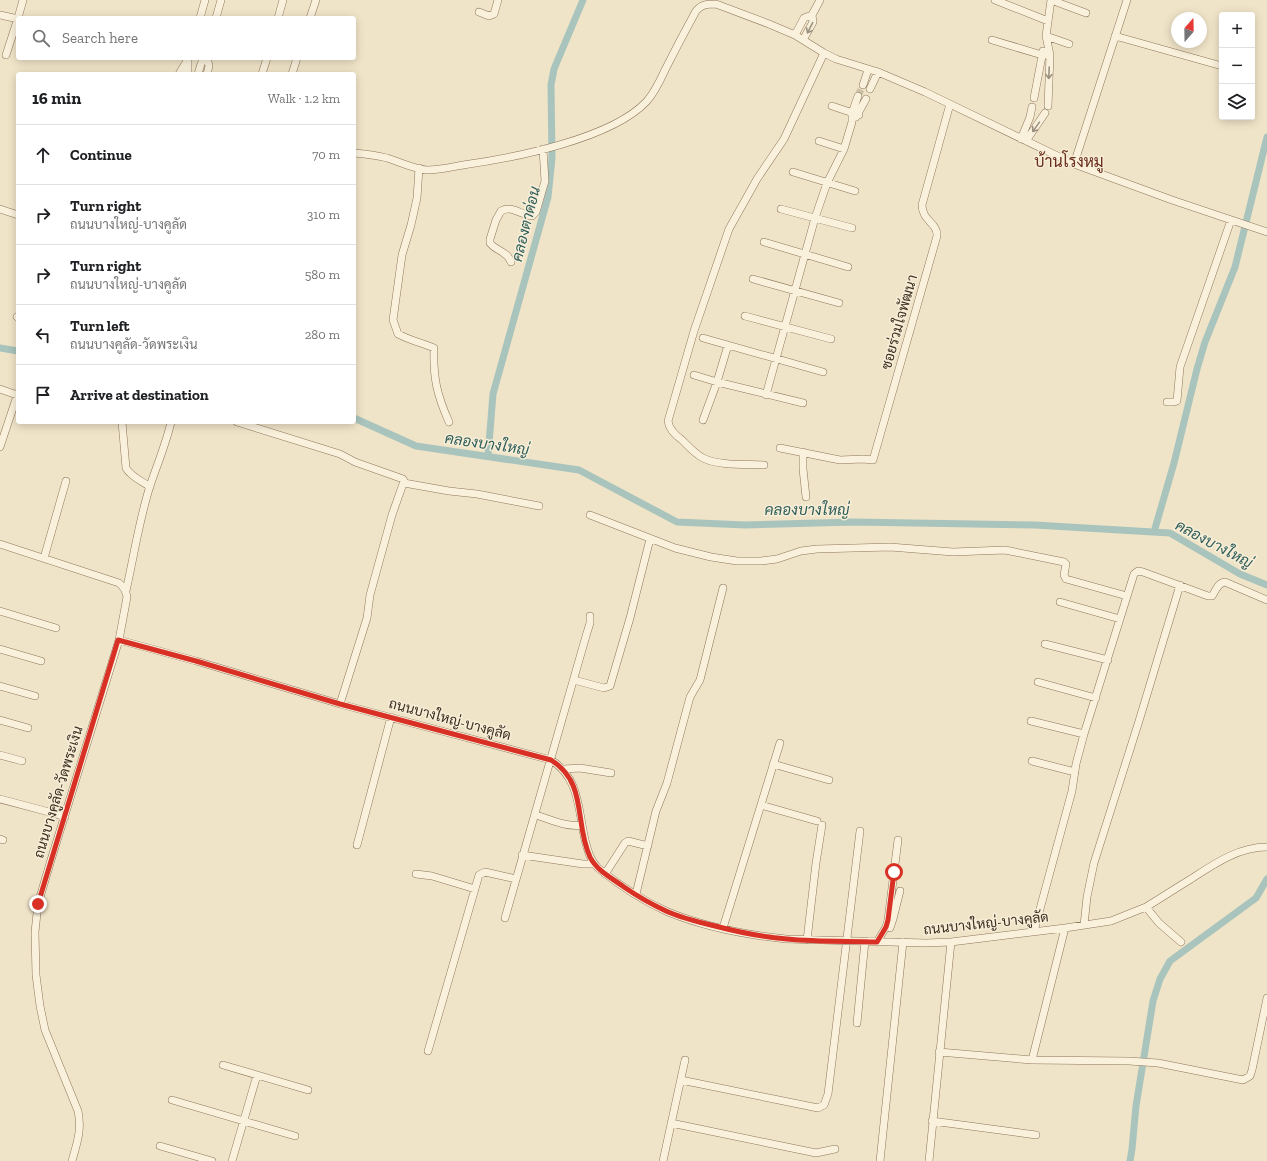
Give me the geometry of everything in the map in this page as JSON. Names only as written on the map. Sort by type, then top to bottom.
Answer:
[{"type":"street","points":[[19,16],[23,0]]},
{"type":"street","points":[[201,16],[205,0]]},
{"type":"street","points":[[217,16],[221,0]]},
{"type":"street","points":[[279,16],[283,0]]},
{"type":"street","points":[[311,16],[316,0]]},
{"type":"street","points":[[479,12],[489,16],[494,14],[498,0]]},
{"type":"street","points":[[803,40],[813,22],[812,15],[820,0]]},
{"type":"street","points":[[995,0],[1048,21]]},
{"type":"street","points":[[1034,98],[1046,39],[1051,0],[1086,13]]},
{"type":"street","points":[[1074,164],[1127,0]]},
{"type":"street","points":[[356,153],[381,157],[419,168],[432,170],[484,162],[545,148],[561,144],[610,126],[640,107],[648,100],[656,88],[696,11],[700,6],[707,2],[757,18],[795,35],[824,53],[868,70],[878,72],[925,92],[1074,164],[1172,200],[1264,231]]},
{"type":"street","points":[[0,15],[16,19]]},
{"type":"street","points":[[795,35],[804,18],[812,15]]},
{"type":"street","points":[[6,55],[16,25]]},
{"type":"street","points":[[1115,36],[1219,65]]},
{"type":"street","points":[[1046,39],[1069,44]]},
{"type":"street","points":[[1023,140],[1047,109],[1050,55],[1046,39]]},
{"type":"street","points":[[992,40],[1042,55],[1050,55]]},
{"type":"street","points":[[764,465],[718,462],[704,459],[675,435],[668,425],[668,421],[694,331],[729,229],[757,179],[784,139],[824,53]]},
{"type":"street","points":[[180,72],[187,60]]},
{"type":"street","points":[[188,60],[188,72]]},
{"type":"street","points":[[198,72],[203,60]]},
{"type":"street","points":[[208,60],[208,72]]},
{"type":"street","points":[[263,72],[266,60]]},
{"type":"street","points":[[293,72],[296,60]]},
{"type":"street","points":[[863,85],[868,70]]},
{"type":"street","points":[[870,89],[878,72]]},
{"type":"street","points":[[766,394],[815,218],[827,183],[844,149],[855,114],[858,96]]},
{"type":"street","points":[[855,114],[866,99]]},
{"type":"street","name":"ซอยร่วมใจพัฒนา","points":[[780,448],[840,460],[873,460],[937,236],[936,229],[924,215],[922,205],[950,104]]},
{"type":"street","points":[[832,106],[855,114]]},
{"type":"street","points":[[1023,140],[1032,107]]},
{"type":"street","points":[[819,140],[844,149]]},
{"type":"street","points":[[511,262],[508,255],[492,246],[490,240],[496,220],[501,211],[511,209],[528,216],[535,214],[545,181],[545,148]]},
{"type":"street","points":[[419,168],[416,198],[402,255],[393,320],[398,334],[407,339],[434,348],[433,368],[439,400],[449,422]]},
{"type":"street","points":[[793,172],[855,191]]},
{"type":"street","points":[[0,209],[16,214]]},
{"type":"street","points":[[781,209],[852,228]]},
{"type":"street","points":[[1168,402],[1177,401],[1180,367],[1231,220]]},
{"type":"street","points":[[764,242],[848,267]]},
{"type":"street","points":[[754,279],[839,303]]},
{"type":"street","points":[[745,316],[831,339]]},
{"type":"street","points":[[703,338],[823,372]]},
{"type":"street","points":[[703,420],[717,382],[728,345]]},
{"type":"street","points":[[694,375],[804,403]]},
{"type":"street","points":[[0,390],[16,394]]},
{"type":"street","points":[[0,447],[16,400]]},
{"type":"street","points":[[122,424],[126,468],[133,476],[150,487]]},
{"type":"street","points":[[118,640],[127,597],[126,591],[140,525],[150,487],[171,424]]},
{"type":"street","points":[[243,424],[344,455],[355,462],[403,479],[404,483],[449,491],[477,494],[539,506]]},
{"type":"street","points":[[803,452],[806,497]]},
{"type":"street","points":[[44,558],[66,481]]},
{"type":"street","points":[[340,704],[367,618],[370,595],[392,515],[404,483]]},
{"type":"street","points":[[590,515],[675,548],[711,557],[737,561],[777,559],[801,551],[817,549],[890,547],[953,552],[1005,550],[1064,562],[1066,564],[1064,575],[1066,579],[1127,596]]},
{"type":"street","points":[[574,680],[604,688],[610,686],[630,618],[650,539]]},
{"type":"street","points":[[0,544],[119,583],[126,591]]},
{"type":"street","points":[[1034,931],[1072,791],[1084,734],[1134,574],[1138,571],[1212,596],[1218,585],[1225,582],[1267,600]]},
{"type":"street","points":[[1084,925],[1087,898],[1094,864],[1180,585]]},
{"type":"street","points":[[636,894],[656,811],[666,783],[690,697],[700,680],[723,588]]},
{"type":"street","points":[[1060,602],[1120,619]]},
{"type":"street","points":[[0,611],[56,628]]},
{"type":"street","points":[[505,918],[574,680],[590,623],[590,616]]},
{"type":"street","name":"ถนนบางใหญ่-บางคูลัด","points":[[118,640],[189,659],[340,704],[551,760],[564,769],[572,781],[588,853],[594,864],[605,874],[636,894],[667,911],[723,928],[767,937],[865,942],[951,942],[1111,921],[1146,907],[1214,864],[1228,857],[1251,848],[1267,847]]},
{"type":"street","name":"ถนนบางคูลัด-วัดพระเงิน","points":[[72,1161],[80,1134],[80,1119],[45,1030],[40,1006],[34,952],[35,932],[38,904],[118,640]]},
{"type":"street","points":[[1045,644],[1108,660]]},
{"type":"street","points":[[0,649],[41,661]]},
{"type":"street","points":[[1038,682],[1096,698]]},
{"type":"street","points":[[0,686],[35,696]]},
{"type":"street","points":[[357,845],[391,717]]},
{"type":"street","points":[[0,720],[28,728]]},
{"type":"street","points":[[1031,721],[1084,734]]},
{"type":"street","points":[[723,928],[780,743]]},
{"type":"street","points":[[0,756],[22,762]]},
{"type":"street","points":[[1032,761],[1075,772]]},
{"type":"street","points":[[773,764],[829,780]]},
{"type":"street","points":[[564,769],[580,768],[611,773]]},
{"type":"street","points":[[0,799],[65,817]]},
{"type":"street","points":[[761,805],[820,823],[807,940]]},
{"type":"street","points":[[539,816],[573,827],[582,826]]},
{"type":"street","points":[[681,1080],[806,1106],[821,1108],[826,1102],[860,831]]},
{"type":"street","points":[[877,942],[888,920],[898,840]]},
{"type":"street","points":[[605,874],[625,843],[628,841],[648,846]]},
{"type":"street","points":[[522,856],[583,864],[594,864]]},
{"type":"street","points":[[428,1051],[479,875],[485,872],[516,880]]},
{"type":"street","points":[[416,874],[432,876],[475,889]]},
{"type":"street","points":[[883,932],[888,930],[891,925],[900,891]]},
{"type":"street","points":[[1146,907],[1158,923],[1181,942]]},
{"type":"street","points":[[1032,1060],[1065,928]]},
{"type":"street","points":[[857,1023],[865,942]]},
{"type":"street","points":[[880,1161],[904,942]]},
{"type":"street","points":[[928,1161],[951,942]]},
{"type":"street","points":[[939,1052],[1032,1060],[1158,1062],[1238,1080],[1247,1078],[1252,1070],[1267,998]]},
{"type":"street","points":[[663,1161],[685,1060]]},
{"type":"street","points":[[223,1065],[308,1090]]},
{"type":"street","points":[[232,1161],[257,1075]]},
{"type":"street","points":[[172,1100],[295,1136]]},
{"type":"street","points":[[932,1121],[1036,1135]]},
{"type":"street","points":[[671,1123],[816,1153],[835,1149]]},
{"type":"street","points":[[160,1146],[212,1161]]},
{"type":"waterway","name":"คลองตาด่อน","points":[[488,456],[493,394],[548,197],[552,158],[551,85],[554,69],[583,0]]},
{"type":"waterway","points":[[1154,532],[1174,463],[1205,342],[1235,267],[1267,137]]},
{"type":"waterway","name":"คลองบางใหญ่","points":[[0,348],[16,351]]},
{"type":"waterway","name":"คลองบางใหญ่","points":[[356,419],[416,446],[579,470],[677,522],[745,525],[854,522],[1035,525],[1170,533],[1240,574],[1267,585]]},
{"type":"waterway","points":[[1130,1161],[1136,1106],[1153,1001],[1160,979],[1170,961],[1256,898],[1267,879]]},
{"type":"tunnel","points":[[858,96],[863,85]]},
{"type":"district","name":"บ้านโรงหมู","points":[[1069,161]]},
{"type":"route","points":[[38,904],[118,640],[196,661],[340,704],[551,760],[564,769],[572,781],[578,800],[588,853],[594,864],[605,874],[649,902],[667,911],[697,922],[767,937],[877,942],[886,927],[888,920],[894,872]]}]
